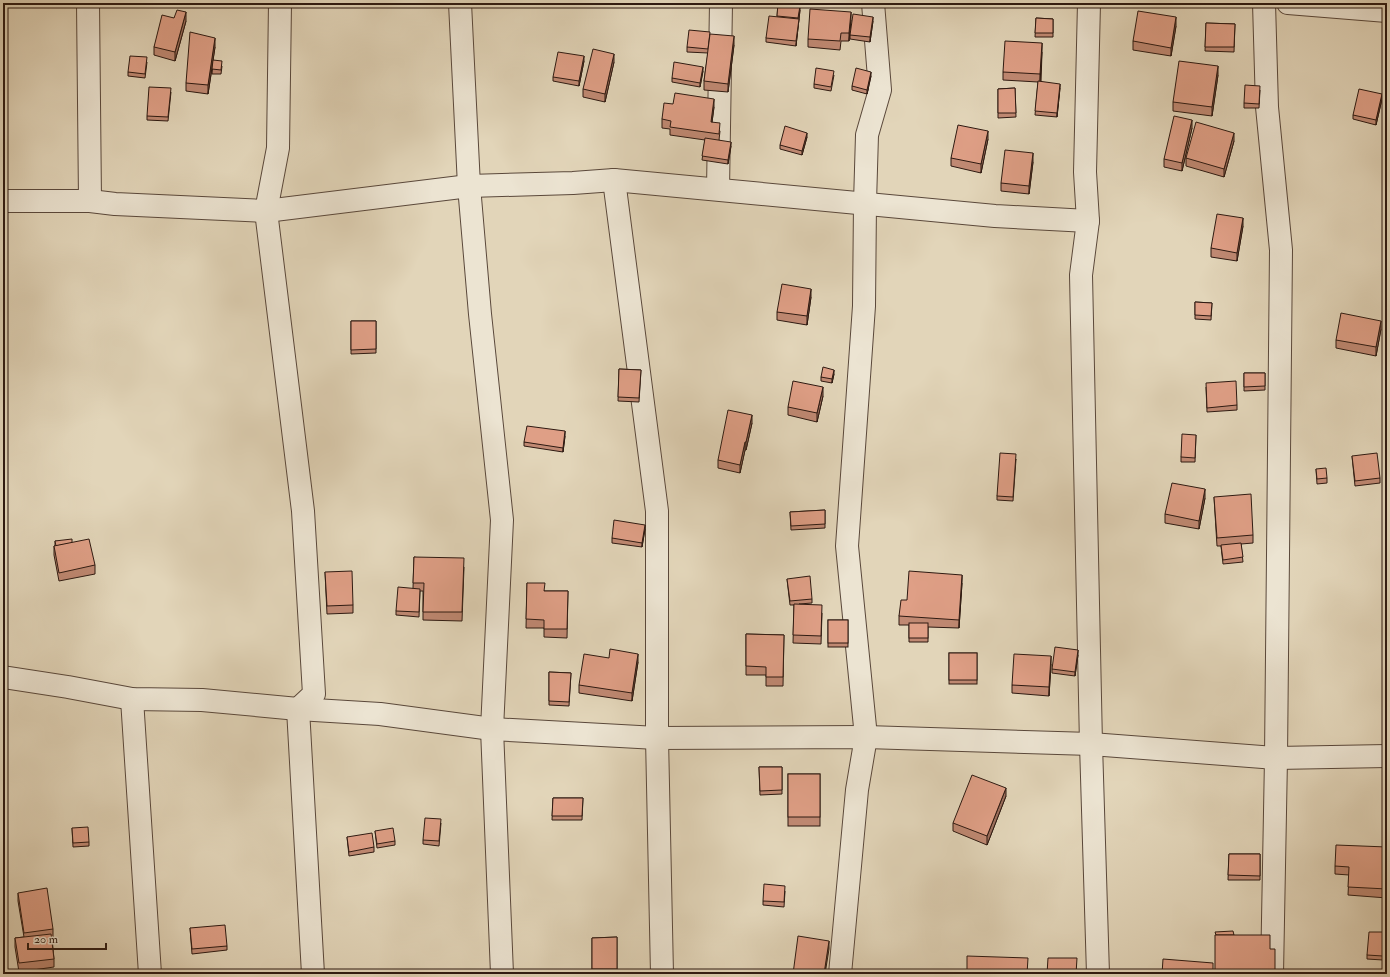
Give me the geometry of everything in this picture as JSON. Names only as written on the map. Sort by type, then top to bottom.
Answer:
[{"type":"street","points":[[88,3],[90,201]]},
{"type":"street","points":[[280,3],[278,148],[266,211],[304,511],[314,694],[298,709]]},
{"type":"street","points":[[460,3],[469,186],[480,314],[502,520],[492,729],[502,974]]},
{"type":"street","points":[[718,189],[721,3]]},
{"type":"street","points":[[840,974],[857,790],[866,736],[848,546],[864,306],[867,135],[880,90],[874,3]]},
{"type":"street","points":[[1089,3],[1085,172],[1088,221],[1081,275],[1091,744],[1098,974]]},
{"type":"street","points":[[1264,3],[1267,107],[1281,250],[1276,758],[1272,974]]},
{"type":"street","points":[[1288,3],[1387,11]]},
{"type":"street","points":[[3,201],[90,201],[115,204],[266,211],[469,186],[573,183],[614,180],[995,216],[1088,221]]},
{"type":"street","points":[[614,180],[657,511],[657,738],[662,974]]},
{"type":"street","points":[[3,677],[132,699],[202,700],[298,709],[380,714],[492,729],[657,738],[866,736],[1091,744],[1276,758],[1387,756]]},
{"type":"street","points":[[132,699],[150,974]]},
{"type":"street","points":[[298,709],[313,974]]},
{"type":"building","points":[[778,3],[800,6],[798,18],[777,16]]},
{"type":"building","points":[[810,9],[851,12],[849,33],[841,33],[840,41],[808,39]]},
{"type":"building","points":[[3,10],[5,11],[4,25],[3,25]]},
{"type":"building","points":[[177,10],[186,12],[175,52],[154,47],[162,15],[174,18]]},
{"type":"building","points":[[1138,11],[1176,17],[1171,48],[1133,41]]},
{"type":"building","points":[[853,14],[873,17],[870,37],[850,35]]},
{"type":"building","points":[[769,16],[799,19],[796,41],[766,38]]},
{"type":"building","points":[[1036,18],[1053,19],[1053,33],[1035,33]]},
{"type":"building","points":[[1206,23],[1235,24],[1234,47],[1205,47]]},
{"type":"building","points":[[689,30],[710,32],[708,49],[687,47]]},
{"type":"building","points":[[190,32],[215,38],[208,85],[186,83]]},
{"type":"building","points":[[710,34],[734,36],[728,84],[704,81]]},
{"type":"building","points":[[1005,41],[1042,43],[1040,74],[1003,72]]},
{"type":"building","points":[[593,49],[614,54],[605,94],[583,89]]},
{"type":"building","points":[[558,52],[584,56],[579,81],[553,77]]},
{"type":"building","points":[[130,56],[147,57],[145,74],[128,72]]},
{"type":"building","points":[[213,60],[222,61],[221,70],[212,69]]},
{"type":"building","points":[[1179,61],[1218,66],[1212,107],[1173,102]]},
{"type":"building","points":[[674,62],[703,67],[700,83],[672,78]]},
{"type":"building","points":[[816,68],[834,71],[831,87],[814,84]]},
{"type":"building","points":[[856,68],[871,72],[867,90],[852,86]]},
{"type":"building","points":[[1038,81],[1060,84],[1057,113],[1035,111]]},
{"type":"building","points":[[1245,85],[1260,86],[1259,104],[1244,103]]},
{"type":"building","points":[[149,87],[171,88],[168,117],[147,116]]},
{"type":"building","points":[[1015,88],[1016,113],[998,113],[998,89]]},
{"type":"building","points":[[1359,89],[1382,94],[1376,120],[1353,115]]},
{"type":"building","points":[[675,93],[714,99],[711,122],[720,123],[719,134],[670,127],[671,121],[662,119],[664,103],[673,104]]},
{"type":"building","points":[[1174,116],[1192,120],[1182,163],[1164,159]]},
{"type":"building","points":[[1196,122],[1234,133],[1224,169],[1186,158]]},
{"type":"building","points":[[958,125],[988,131],[981,164],[951,158]]},
{"type":"building","points":[[785,126],[807,133],[802,151],[780,145]]},
{"type":"building","points":[[705,138],[731,142],[728,160],[702,156]]},
{"type":"building","points":[[1005,150],[1033,153],[1029,186],[1001,183]]},
{"type":"building","points":[[1217,214],[1243,218],[1237,253],[1211,248]]},
{"type":"building","points":[[782,284],[811,289],[807,316],[777,312]]},
{"type":"building","points":[[1195,302],[1212,303],[1211,316],[1195,315]]},
{"type":"building","points":[[1341,313],[1381,321],[1376,347],[1336,340]]},
{"type":"building","points":[[351,321],[376,321],[376,349],[351,350]]},
{"type":"building","points":[[1386,330],[1387,344],[1384,344]]},
{"type":"building","points":[[823,367],[834,370],[832,379],[821,377]]},
{"type":"building","points":[[619,369],[641,370],[639,398],[618,397]]},
{"type":"building","points":[[1244,373],[1265,373],[1265,386],[1244,387]]},
{"type":"building","points":[[793,381],[823,387],[817,413],[788,407]]},
{"type":"building","points":[[1236,381],[1237,405],[1207,408],[1206,383]]},
{"type":"building","points":[[728,410],[752,415],[740,465],[718,460]]},
{"type":"building","points":[[527,426],[565,431],[563,448],[524,442]]},
{"type":"building","points":[[1182,434],[1196,435],[1195,458],[1181,457]]},
{"type":"building","points":[[1000,453],[1016,454],[1013,497],[997,496]]},
{"type":"building","points":[[1377,453],[1380,478],[1355,481],[1352,456]]},
{"type":"building","points":[[1326,468],[1327,478],[1317,479],[1316,469]]},
{"type":"building","points":[[1172,483],[1205,489],[1199,521],[1165,514]]},
{"type":"building","points":[[1251,494],[1253,535],[1217,538],[1214,497]]},
{"type":"building","points":[[825,510],[825,524],[791,526],[790,512]]},
{"type":"building","points":[[614,520],[645,525],[642,543],[612,538]]},
{"type":"building","points":[[72,539],[72,543],[56,546],[55,541]]},
{"type":"building","points":[[89,539],[95,565],[59,573],[54,546]]},
{"type":"building","points":[[1241,543],[1243,557],[1223,560],[1221,545]]},
{"type":"building","points":[[414,557],[464,558],[462,612],[423,612],[424,583],[413,583]]},
{"type":"building","points":[[352,571],[353,605],[327,606],[325,572]]},
{"type":"building","points":[[909,571],[962,575],[959,620],[899,616],[901,600],[907,600]]},
{"type":"building","points":[[810,576],[812,599],[790,601],[787,579]]},
{"type":"building","points":[[527,583],[545,583],[544,591],[568,591],[567,629],[544,629],[544,620],[526,619]]},
{"type":"building","points":[[398,587],[420,589],[419,612],[396,611]]},
{"type":"building","points":[[794,604],[822,605],[821,636],[793,635]]},
{"type":"building","points":[[828,620],[848,620],[848,643],[828,643]]},
{"type":"building","points":[[909,623],[928,623],[928,638],[909,638]]},
{"type":"building","points":[[746,634],[784,635],[783,677],[766,677],[766,667],[746,666]]},
{"type":"building","points":[[1055,647],[1078,650],[1075,672],[1052,669]]},
{"type":"building","points":[[610,649],[638,654],[632,693],[579,685],[584,654],[609,658]]},
{"type":"building","points":[[949,653],[977,653],[977,680],[949,680]]},
{"type":"building","points":[[1014,654],[1051,656],[1049,687],[1012,685]]},
{"type":"building","points":[[549,672],[571,673],[569,702],[549,701]]},
{"type":"building","points":[[759,767],[782,767],[782,790],[760,791]]},
{"type":"building","points":[[788,774],[820,774],[820,817],[788,817]]},
{"type":"building","points":[[972,775],[1006,788],[987,836],[953,823]]},
{"type":"building","points":[[553,798],[583,798],[582,816],[552,816]]},
{"type":"building","points":[[425,818],[441,819],[439,841],[423,840]]},
{"type":"building","points":[[88,827],[89,842],[73,843],[72,828]]},
{"type":"building","points":[[393,828],[395,841],[377,844],[375,831]]},
{"type":"building","points":[[372,833],[374,847],[349,852],[347,837]]},
{"type":"building","points":[[1336,845],[1387,847],[1387,889],[1348,887],[1349,867],[1335,866]]},
{"type":"building","points":[[1229,854],[1260,854],[1260,876],[1228,875]]},
{"type":"building","points":[[764,884],[785,886],[784,902],[763,901]]},
{"type":"building","points":[[47,888],[53,929],[24,933],[18,893]]},
{"type":"building","points":[[225,925],[227,946],[192,949],[190,928]]},
{"type":"building","points":[[1233,931],[1234,935],[1216,935],[1215,932]]},
{"type":"building","points":[[1369,932],[1384,932],[1383,956],[1367,955]]},
{"type":"building","points":[[51,934],[54,959],[19,963],[15,938]]},
{"type":"building","points":[[1215,935],[1270,935],[1270,949],[1275,949],[1275,974],[1215,974]]},
{"type":"building","points":[[798,936],[829,941],[824,974],[793,974]]},
{"type":"building","points":[[617,937],[617,969],[592,969],[592,938]]},
{"type":"building","points":[[967,956],[1028,958],[1027,974],[967,974]]},
{"type":"building","points":[[1048,958],[1077,958],[1076,974],[1047,974]]},
{"type":"building","points":[[1163,959],[1213,963],[1213,974],[1162,974]]}]
